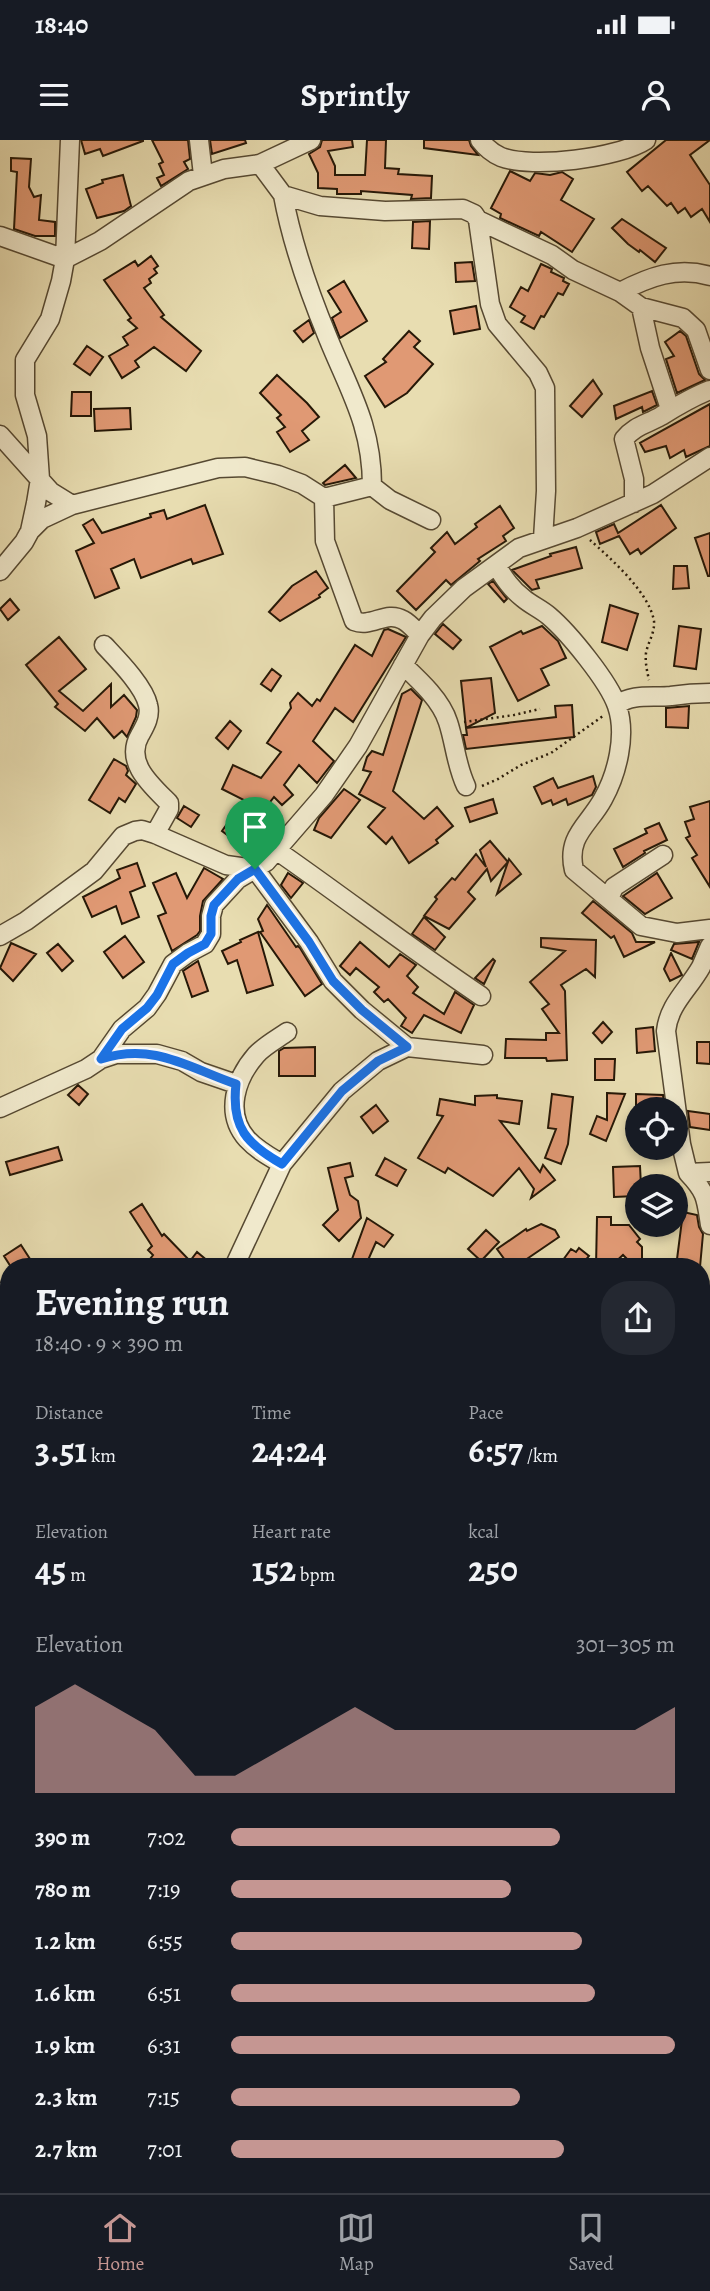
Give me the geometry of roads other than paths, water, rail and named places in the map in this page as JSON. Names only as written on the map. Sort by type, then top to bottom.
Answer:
[{"type":"street","points":[[30,531],[40,479],[37,436],[24,388],[25,360],[54,309],[65,260],[70,140]]},
{"type":"street","points":[[199,140],[203,175]]},
{"type":"street","points":[[0,236],[65,260],[100,241],[189,181],[224,169],[260,164],[311,140]]},
{"type":"street","points":[[480,140],[491,152],[504,158],[554,162],[620,152],[646,140]]},
{"type":"street","points":[[260,164],[283,195],[314,303],[367,431],[372,459],[372,486]]},
{"type":"street","points":[[283,195],[320,206],[410,212],[463,209],[474,214],[478,220],[490,304],[496,324],[538,373],[545,388],[546,492],[543,539]]},
{"type":"street","points":[[478,220],[552,255],[573,270],[620,292],[641,307],[672,314],[691,324],[702,343],[710,369]]},
{"type":"street","points":[[620,292],[646,278],[672,272],[695,271],[710,276]]},
{"type":"street","points":[[641,307],[650,348],[670,409]]},
{"type":"street","points":[[634,503],[634,479],[624,439],[633,428],[710,390]]},
{"type":"street","points":[[0,435],[51,492],[72,505]]},
{"type":"street","points":[[101,1059],[122,1029],[152,1001],[173,964],[205,944],[211,934],[214,905],[238,879],[266,862],[331,785],[358,746],[420,635],[433,618],[464,588],[519,548],[577,528],[653,494],[710,457]]},
{"type":"street","points":[[0,571],[42,519],[72,505],[218,468],[245,467],[278,475],[302,484],[324,498],[372,486]]},
{"type":"street","points":[[372,486],[390,500],[431,520]]},
{"type":"street","points":[[324,498],[325,541],[355,621],[362,624],[383,617],[396,617],[420,635]]},
{"type":"street","points":[[496,565],[508,585],[549,616],[574,644],[598,674],[617,705],[620,734],[615,774],[602,802],[584,824],[571,858],[574,870],[635,923],[650,929],[677,933],[710,929]]},
{"type":"street","points":[[104,645],[141,690],[148,704],[146,724],[134,750],[135,761],[144,775],[169,803],[169,809],[155,834]]},
{"type":"street","points":[[403,665],[427,690],[449,723],[458,769],[466,786]]},
{"type":"street","points":[[617,705],[625,700],[653,696],[671,696],[684,692],[710,693]]},
{"type":"street","points":[[0,936],[26,921],[94,871],[123,836],[142,830],[226,865],[255,869],[309,942],[333,981],[362,1010],[407,1047]]},
{"type":"street","points":[[276,850],[350,901],[404,944],[481,996]]},
{"type":"street","points":[[609,899],[614,887],[663,855]]},
{"type":"street","points":[[710,946],[701,967],[676,1001],[668,1017],[666,1031],[681,1144],[688,1173],[702,1187],[706,1196],[710,1225]]},
{"type":"street","points":[[282,1164],[264,1154],[246,1138],[236,1119],[234,1099],[236,1084],[257,1054],[287,1032]]},
{"type":"street","points":[[238,1258],[282,1164],[342,1091],[378,1061],[407,1047],[483,1055]]},
{"type":"street","points":[[0,1108],[116,1054],[157,1054],[182,1061],[201,1072],[236,1084]]},
{"type":"street","points":[[688,1173],[710,1172]]}]
